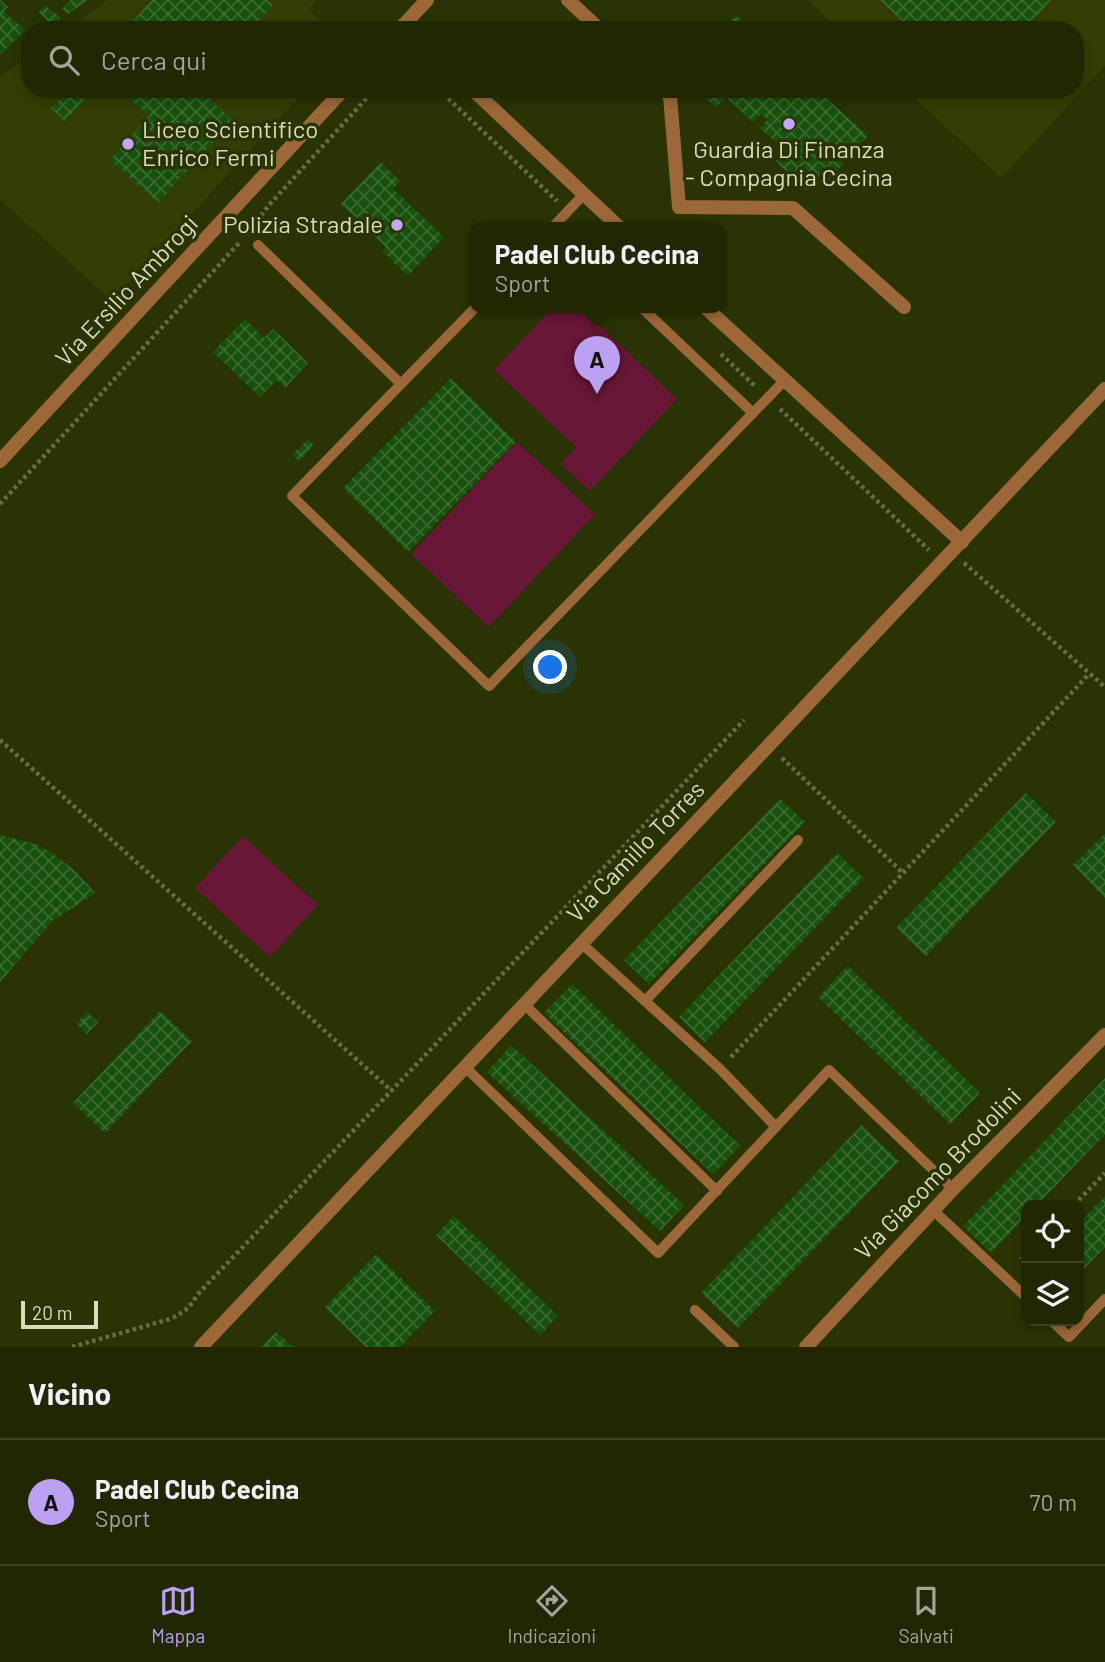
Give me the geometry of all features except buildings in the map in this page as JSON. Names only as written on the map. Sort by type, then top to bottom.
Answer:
[{"type":"street","points":[[410,21],[427,0]]},
{"type":"street","points":[[568,0],[590,21]]},
{"type":"street","name":"Via Ersilio Ambrogi","points":[[0,461],[336,98]]},
{"type":"street","points":[[482,98],[614,222]]},
{"type":"street","points":[[670,98],[679,207],[793,208],[904,307]]},
{"type":"street","points":[[711,313],[784,381],[952,552]]},
{"type":"street","name":"Via Camillo Torres","points":[[201,1347],[1105,389]]},
{"type":"street","name":"Via Giacomo Brodolini","points":[[806,1347],[953,1189],[1105,1035]]},
{"type":"lane","points":[[558,222],[584,194]]},
{"type":"lane","points":[[258,245],[401,384]]},
{"type":"lane","points":[[469,313],[292,496],[489,686],[784,381]]},
{"type":"lane","points":[[647,313],[753,413]]},
{"type":"lane","points":[[645,1001],[798,840]]},
{"type":"lane","points":[[581,943],[720,1069],[776,1127]]},
{"type":"lane","points":[[523,1004],[717,1191]]},
{"type":"lane","points":[[465,1067],[658,1253],[829,1070],[953,1189]]},
{"type":"lane","points":[[934,1211],[1021,1292]]},
{"type":"lane","points":[[1084,1321],[1105,1299]]},
{"type":"lane","points":[[695,1310],[734,1347]]},
{"type":"lane","points":[[1057,1326],[1069,1337],[1079,1326]]},
{"type":"path","points":[[0,504],[254,226],[269,205],[367,98]]},
{"type":"path","points":[[448,98],[568,211]]},
{"type":"path","points":[[717,350],[767,398],[952,552],[1105,687]]},
{"type":"path","points":[[720,1069],[1089,674]]},
{"type":"path","points":[[72,1347],[170,1319],[191,1307],[197,1295],[744,720]]},
{"type":"path","points":[[0,740],[393,1091]]},
{"type":"path","points":[[769,746],[902,873]]},
{"type":"path","points":[[1079,1200],[1105,1172]]},
{"type":"shaded area","points":[[108,0],[317,0],[309,9],[320,21],[79,21]]},
{"type":"shaded area","points":[[808,0],[1105,0],[1105,66],[1084,89],[1084,21],[830,21]]},
{"type":"shaded area","name":"Liceo Scientifico Enrico Fermi","points":[[21,62],[21,98],[298,98],[112,301],[0,199],[0,77]]},
{"type":"shaded area","points":[[915,98],[1075,98],[1001,178]]},
{"type":"shaded area","points":[[547,313],[586,313],[677,399],[590,491],[561,464],[576,447],[494,370]]},
{"type":"shaded area","points":[[517,442],[595,514],[489,627],[411,554]]},
{"type":"shaded area","points":[[243,836],[318,905],[270,957],[195,888]]},
{"type":"place","name":"Guardia Di Finanza - Compagnia Cecina","points":[[789,124]]},
{"type":"place","name":"Liceo Scientifico Enrico Fermi","points":[[128,144]]},
{"type":"place","name":"Polizia Stradale","points":[[397,225]]},
{"type":"place","name":"Padel Club Cecina","points":[[597,394]]}]
